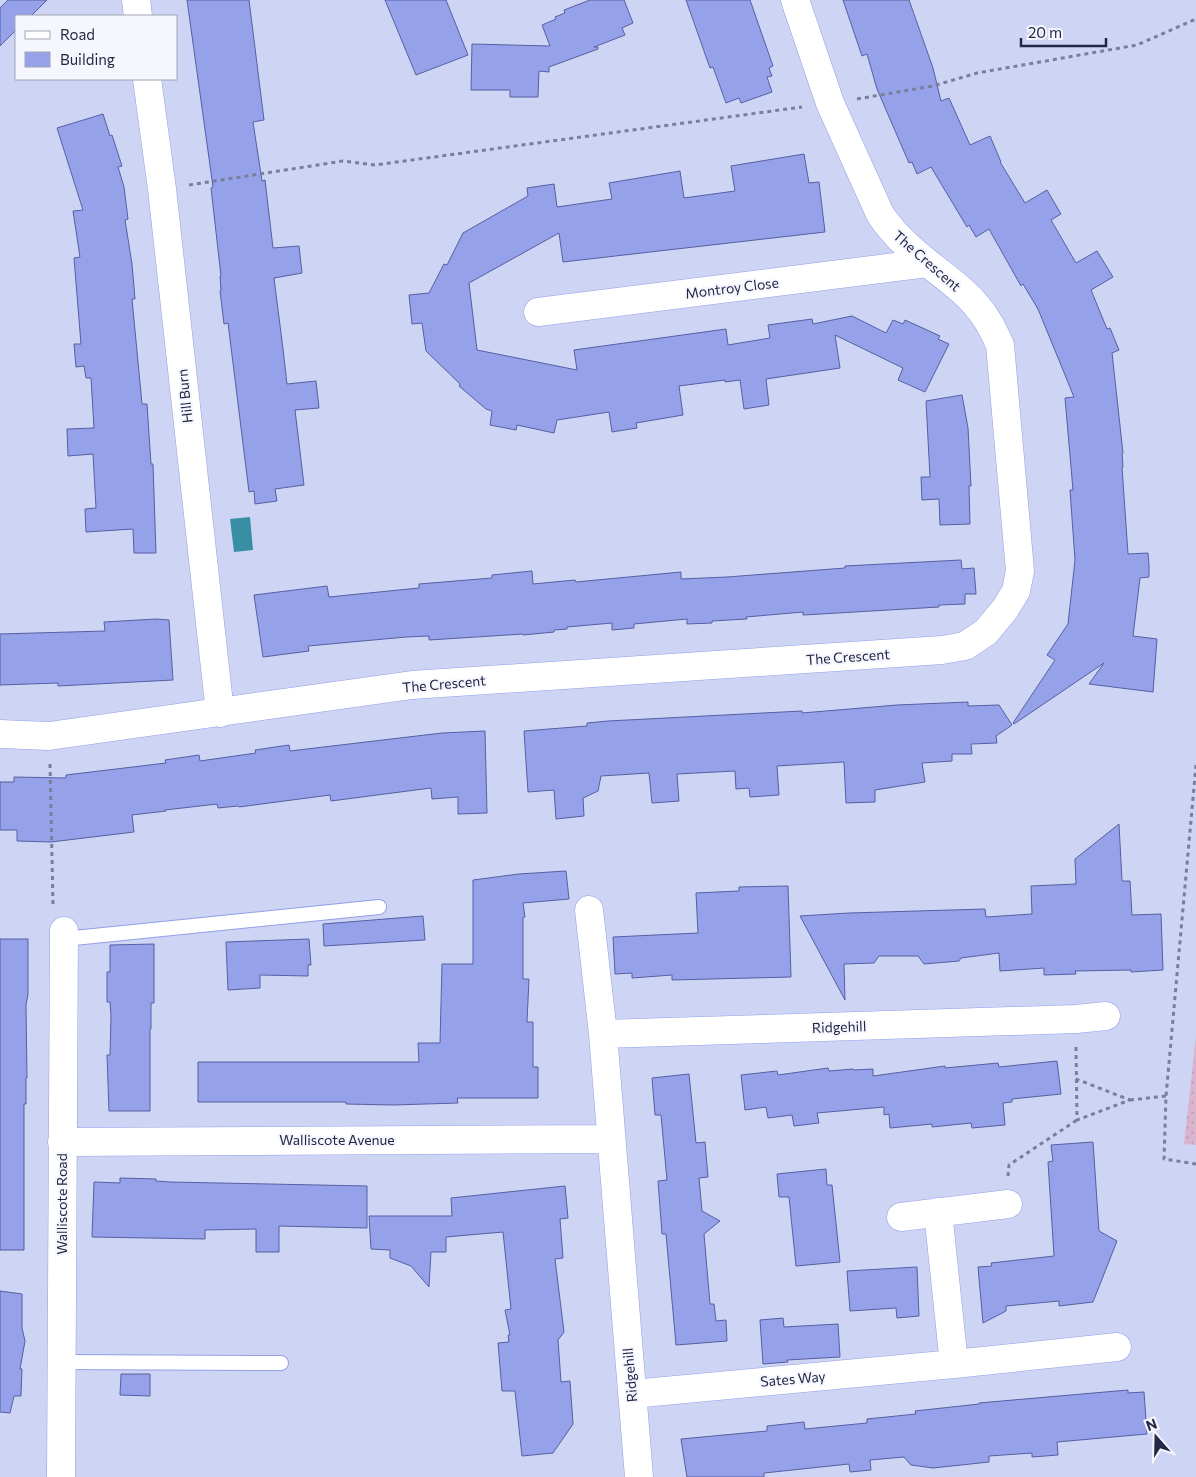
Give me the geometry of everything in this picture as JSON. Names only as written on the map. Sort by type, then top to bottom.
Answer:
[{"type":"street","points":[[136,0],[138,15]]},
{"type":"street","name":"The Crescent","points":[[0,734],[49,736],[412,685],[942,650],[965,646],[986,632],[1005,609],[1016,590],[1020,571],[1000,345],[991,324],[976,304],[890,230],[880,214],[830,103],[795,0]]},
{"type":"street","name":"Hill Burn","points":[[147,80],[162,189],[220,713]]},
{"type":"street","name":"Montroy Close","points":[[538,312],[927,263]]},
{"type":"street","name":"Ridgehill","points":[[589,910],[603,1034],[639,1477]]},
{"type":"street","name":"Walliscote Road","points":[[61,1477],[64,935]]},
{"type":"street","name":"Ridgehill","points":[[603,1034],[1076,1029],[1106,1016]]},
{"type":"street","name":"Walliscote Avenue","points":[[62,1142],[611,1139]]},
{"type":"street","points":[[901,1217],[1008,1204]]},
{"type":"street","points":[[938,1212],[954,1364]]},
{"type":"street","name":"Sates Way","points":[[632,1394],[1117,1347]]},
{"type":"lane","points":[[64,935],[378,907]]},
{"type":"lane","points":[[61,1362],[280,1363]]},
{"type":"path","points":[[162,189],[343,161],[375,165],[830,103],[932,86],[977,73],[1138,45],[1196,19]]},
{"type":"path","points":[[49,736],[54,932],[64,935]]},
{"type":"path","points":[[1196,766],[1166,1096],[1164,1159],[1196,1164]]},
{"type":"path","points":[[1076,1029],[1077,1120]]},
{"type":"path","points":[[1076,1079],[1130,1100]]},
{"type":"path","points":[[1008,1204],[1008,1165],[1077,1120],[1130,1100],[1166,1096]]},
{"type":"shaded area","points":[[1196,1036],[1196,1145],[1184,1144]]},
{"type":"water","points":[[250,517],[253,550],[234,552],[230,519]]},
{"type":"building","points":[[8,0],[47,0],[32,15],[15,15],[15,31],[0,46],[0,8]]},
{"type":"building","points":[[187,0],[249,0],[264,120],[253,122],[262,181],[265,180],[273,248],[299,246],[302,273],[274,278],[287,384],[316,381],[319,408],[295,410],[304,485],[275,489],[277,501],[255,504],[254,491],[249,492],[228,323],[224,324],[220,291],[221,276],[211,188],[213,187]]},
{"type":"building","points":[[385,0],[446,0],[468,55],[416,75]]},
{"type":"building","points":[[590,0],[624,0],[633,23],[622,28],[625,35],[594,47],[598,47],[598,49],[549,67],[549,72],[539,71],[538,97],[510,97],[510,90],[471,90],[472,44],[550,46],[542,25],[565,13],[564,10]]},
{"type":"building","points":[[686,0],[750,0],[773,66],[769,68],[772,76],[767,77],[772,92],[741,103],[739,98],[726,103],[713,67],[710,68]]},
{"type":"building","points":[[843,0],[909,0],[933,68],[941,101],[949,98],[970,145],[990,136],[1000,162],[1025,203],[1047,190],[1061,214],[1051,220],[1076,263],[1097,251],[1113,277],[1091,290],[1107,329],[1110,328],[1119,350],[1112,353],[1123,453],[1122,467],[1128,554],[1148,553],[1149,565],[1149,577],[1140,578],[1133,636],[1157,639],[1153,692],[1089,684],[1104,663],[1013,723],[1055,660],[1047,655],[1068,624],[1075,560],[1070,490],[1073,490],[1065,398],[1074,397],[1038,309],[1023,284],[1021,286],[989,229],[976,237],[969,225],[967,227],[931,167],[917,174],[912,162],[909,163],[877,89],[867,54],[862,56]]},
{"type":"building","points":[[103,114],[122,166],[118,167],[124,187],[128,219],[125,220],[132,264],[135,299],[132,299],[142,404],[147,404],[151,464],[153,464],[156,553],[134,553],[133,529],[86,532],[85,509],[96,508],[93,454],[68,456],[67,429],[94,428],[91,378],[86,378],[84,366],[76,367],[74,344],[81,344],[74,258],[80,257],[73,211],[83,210],[57,128]]},
{"type":"building","points":[[804,154],[809,183],[819,182],[825,232],[563,262],[559,233],[469,283],[477,350],[577,370],[574,350],[726,329],[728,345],[770,338],[768,325],[812,319],[813,324],[852,316],[886,333],[893,320],[903,324],[905,320],[940,336],[938,339],[949,344],[925,392],[898,380],[903,368],[835,335],[840,368],[766,379],[769,405],[744,409],[740,380],[725,382],[725,380],[679,386],[683,415],[636,423],[637,428],[612,432],[609,412],[557,420],[554,433],[517,425],[516,430],[490,425],[492,411],[486,409],[459,386],[460,384],[426,351],[422,323],[412,324],[409,295],[429,293],[444,264],[447,265],[463,233],[528,196],[527,188],[554,184],[557,207],[612,199],[609,183],[680,171],[684,198],[735,191],[731,166]]},
{"type":"building","points":[[962,395],[968,428],[971,486],[969,486],[970,524],[940,525],[939,499],[922,500],[921,477],[930,477],[926,401]]},
{"type":"building","points":[[961,560],[962,569],[974,568],[976,594],[965,594],[965,604],[803,615],[803,612],[712,621],[712,623],[687,624],[687,619],[634,624],[634,628],[612,630],[612,623],[567,627],[567,629],[554,630],[554,632],[523,635],[429,640],[429,636],[406,637],[308,646],[309,651],[263,657],[254,595],[327,586],[329,597],[419,588],[419,584],[492,578],[492,575],[532,571],[533,584],[681,572],[681,579],[727,577],[845,568],[845,566]]},
{"type":"building","points":[[169,620],[173,680],[58,686],[58,683],[0,685],[0,634],[105,631],[104,622]]},
{"type":"building","points":[[968,702],[968,706],[999,705],[1012,725],[996,736],[997,743],[971,744],[972,754],[952,754],[952,761],[922,763],[925,782],[875,790],[875,802],[846,803],[844,762],[777,766],[779,795],[750,797],[749,788],[736,789],[735,771],[677,774],[679,801],[652,803],[649,773],[601,776],[598,791],[583,798],[584,816],[556,819],[554,790],[528,792],[524,731],[587,726],[587,723],[608,721],[802,711],[802,713],[897,705]]},
{"type":"building","points":[[485,731],[487,813],[458,814],[458,797],[432,799],[431,788],[331,801],[330,795],[239,807],[218,808],[217,804],[165,810],[132,815],[134,832],[51,842],[17,841],[17,830],[0,830],[0,782],[14,782],[14,777],[66,778],[66,775],[166,763],[165,760],[199,755],[200,761],[256,753],[255,750],[289,745],[290,751],[442,733]]},
{"type":"building","points":[[1119,824],[1122,881],[1130,881],[1132,915],[1161,914],[1163,970],[1131,972],[1131,970],[1075,971],[1076,974],[1044,975],[1044,968],[1000,971],[999,953],[961,958],[959,961],[924,964],[918,956],[879,956],[874,963],[844,964],[845,1000],[800,916],[985,909],[986,917],[1032,914],[1031,886],[1076,884],[1075,859]]},
{"type":"building","points":[[566,871],[569,899],[523,903],[525,917],[523,917],[523,979],[529,979],[527,1022],[533,1022],[533,1067],[538,1067],[538,1098],[457,1098],[458,1103],[393,1105],[346,1104],[346,1102],[198,1102],[198,1062],[419,1062],[418,1043],[440,1043],[442,964],[473,964],[473,880],[519,874]]},
{"type":"building","points":[[788,886],[791,977],[672,980],[672,975],[632,978],[632,973],[615,974],[613,937],[698,933],[696,893],[739,891],[739,887]]},
{"type":"building","points":[[423,916],[425,940],[324,946],[323,924]]},
{"type":"building","points":[[0,939],[28,939],[28,994],[26,1005],[27,1078],[26,1104],[24,1104],[24,1250],[0,1250]]},
{"type":"building","points":[[309,939],[311,965],[308,965],[308,976],[260,975],[260,988],[228,990],[226,942]]},
{"type":"building","points":[[154,944],[154,1003],[151,1003],[150,1029],[150,1111],[109,1111],[107,1055],[110,1055],[111,1016],[110,1002],[107,1002],[107,972],[110,972],[110,945]]},
{"type":"building","points":[[1057,1061],[1061,1094],[1012,1099],[1012,1102],[1003,1103],[1005,1125],[972,1128],[971,1123],[932,1127],[932,1124],[890,1128],[889,1114],[884,1115],[884,1107],[817,1113],[819,1123],[794,1126],[792,1115],[768,1118],[766,1107],[745,1110],[741,1075],[777,1071],[778,1075],[828,1068],[829,1071],[873,1069],[873,1076],[945,1066],[945,1068],[998,1063],[999,1067]]},
{"type":"building","points":[[689,1074],[696,1143],[705,1142],[708,1177],[699,1178],[702,1211],[720,1221],[704,1234],[710,1304],[714,1304],[716,1321],[726,1320],[727,1341],[676,1345],[666,1234],[662,1234],[658,1181],[667,1180],[661,1115],[655,1115],[652,1078]]},
{"type":"building","points":[[1093,1142],[1099,1231],[1117,1241],[1093,1302],[1059,1306],[1059,1301],[1006,1306],[1006,1311],[983,1323],[978,1267],[992,1266],[991,1263],[1054,1256],[1048,1162],[1053,1161],[1051,1145]]},
{"type":"building","points":[[826,1169],[827,1185],[832,1185],[840,1262],[796,1266],[789,1197],[779,1197],[777,1174]]},
{"type":"building","points":[[120,1178],[156,1179],[156,1181],[170,1182],[367,1186],[367,1228],[279,1226],[279,1252],[256,1252],[256,1229],[205,1230],[205,1239],[92,1237],[94,1182],[120,1183]]},
{"type":"building","points":[[565,1186],[568,1218],[560,1219],[563,1258],[555,1259],[564,1332],[558,1340],[561,1382],[570,1381],[573,1424],[553,1453],[522,1456],[515,1391],[502,1391],[498,1343],[509,1342],[508,1335],[510,1335],[505,1310],[511,1309],[503,1232],[446,1237],[446,1252],[431,1252],[429,1287],[411,1266],[390,1258],[390,1250],[371,1249],[369,1216],[452,1216],[451,1198]]},
{"type":"building","points":[[917,1267],[919,1316],[897,1318],[896,1308],[850,1311],[847,1271]]},
{"type":"building","points":[[0,1291],[22,1294],[22,1328],[25,1341],[20,1369],[22,1369],[21,1396],[14,1396],[10,1413],[0,1412]]},
{"type":"building","points":[[783,1318],[784,1327],[838,1324],[840,1357],[787,1360],[788,1362],[763,1364],[760,1320]]},
{"type":"building","points":[[121,1374],[150,1374],[150,1396],[120,1395]]},
{"type":"building","points":[[1128,1390],[1128,1393],[1144,1392],[1147,1434],[1057,1442],[1058,1455],[1032,1457],[1032,1453],[989,1456],[989,1462],[933,1468],[911,1465],[904,1457],[870,1460],[871,1470],[850,1472],[849,1464],[764,1473],[764,1477],[687,1477],[681,1439],[767,1431],[767,1426],[804,1422],[805,1429],[867,1423],[867,1419],[916,1414],[915,1411],[979,1403]]}]
